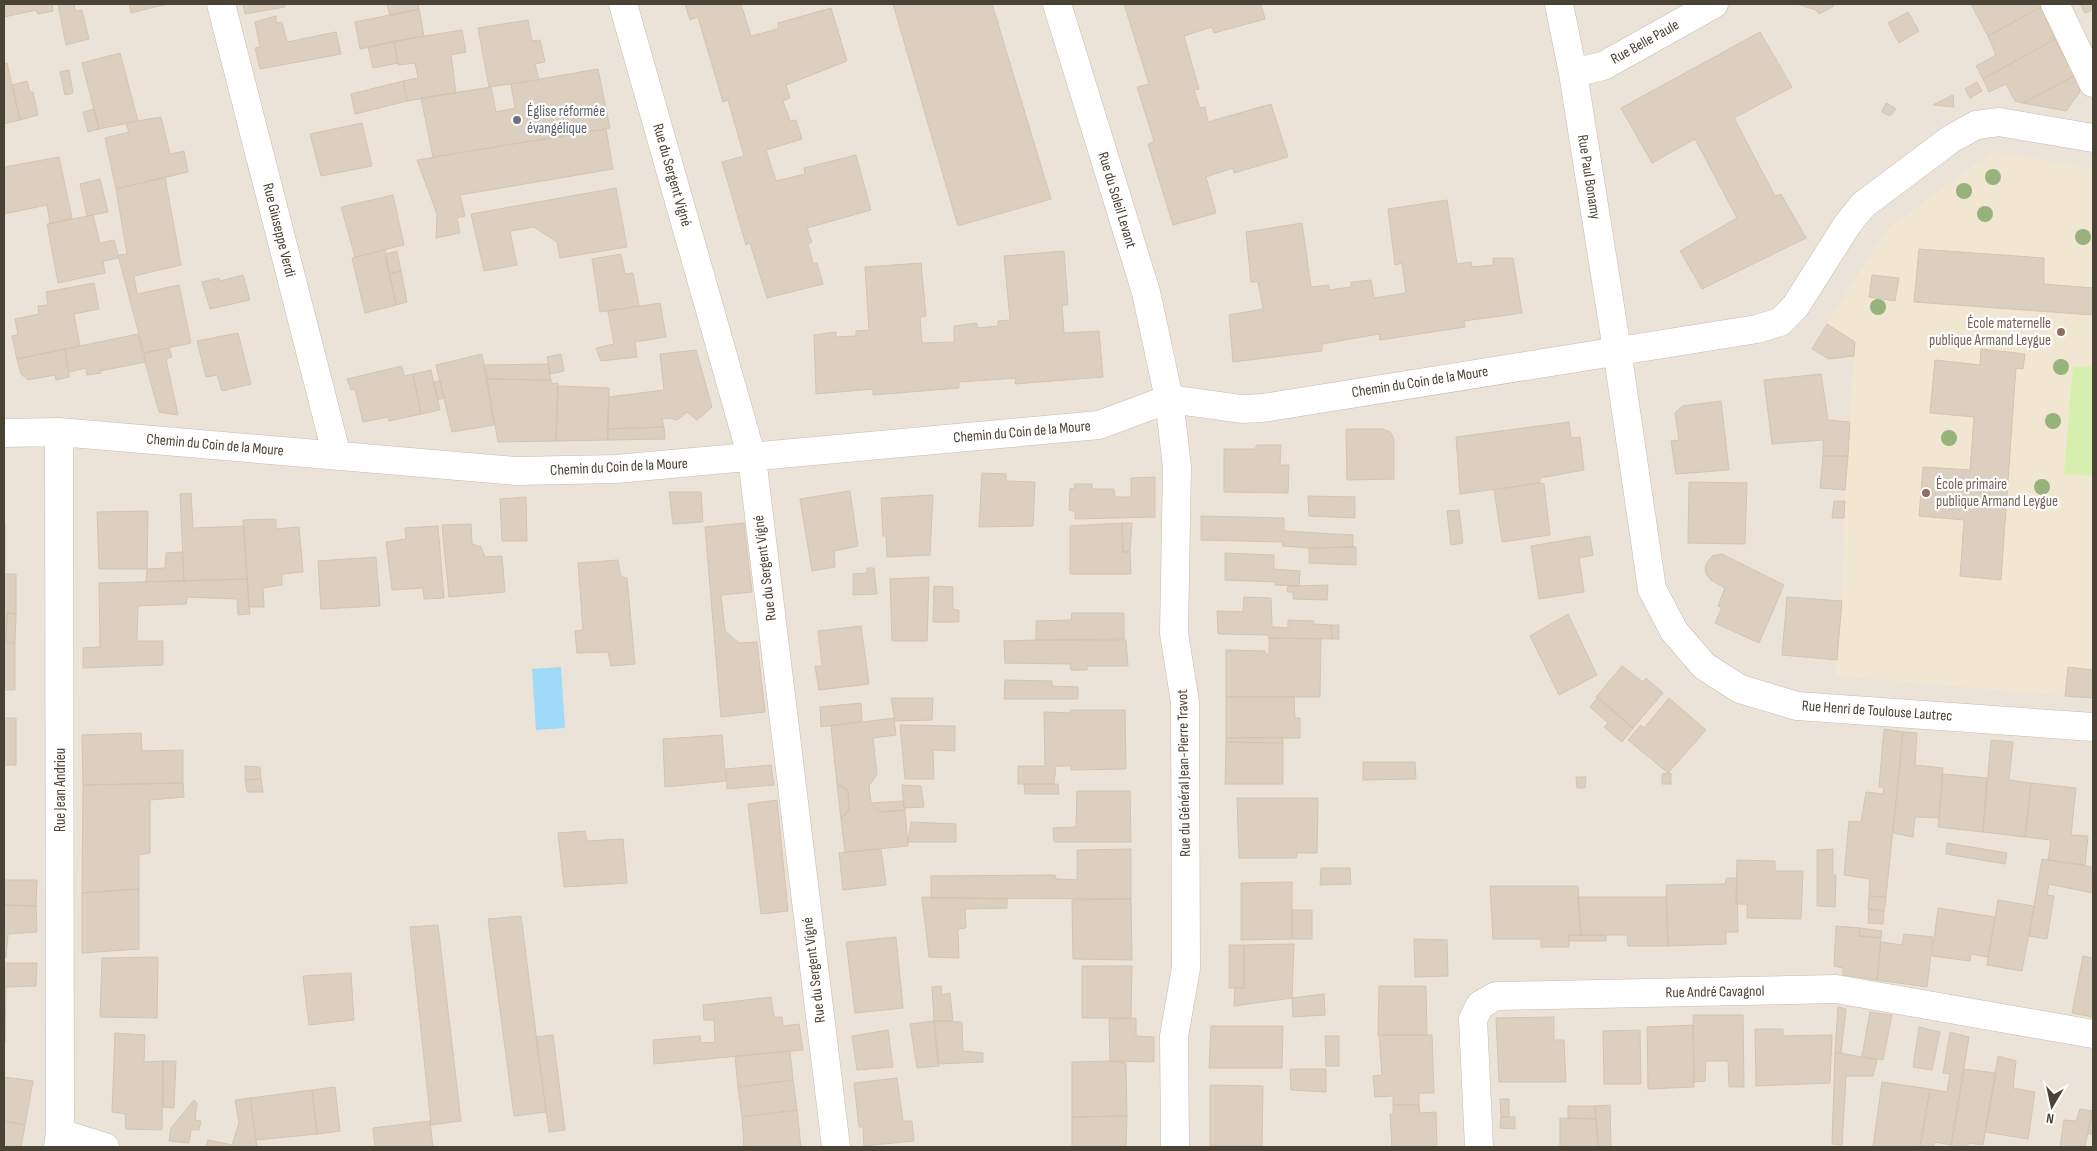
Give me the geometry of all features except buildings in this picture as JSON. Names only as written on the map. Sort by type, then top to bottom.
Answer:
[{"type":"street","name":"Rue Giuseppe Verdi","points":[[221,4],[337,456]]},
{"type":"street","name":"Rue du Sergent Vigné","points":[[623,4],[752,458],[836,1147]]},
{"type":"street","name":"Rue du Soleil Levant","points":[[1057,4],[1146,292],[1169,400]]},
{"type":"street","name":"Rue Paul Bonamy","points":[[1560,4],[1573,73],[1617,350]]},
{"type":"street","name":"Rue Belle Paule","points":[[1573,73],[1603,66],[1714,4]]},
{"type":"street","points":[[2055,4],[2093,83]]},
{"type":"street","name":"Chemin du Coin de la Moure","points":[[4,433],[59,432],[206,443],[516,471],[616,469],[1099,425],[1169,400],[1242,409],[1262,408],[1757,329],[1780,322],[1794,307],[1847,225],[1863,205],[1951,139],[1976,125],[1999,122],[2093,138]]},
{"type":"street","name":"Rue Henri de Toulouse Lautrec","points":[[1617,350],[1652,589],[1674,630],[1704,666],[1740,689],[1797,706],[2093,727]]},
{"type":"street","name":"Rue du Général Jean-Pierre Travot","points":[[1169,400],[1177,467],[1174,633],[1185,702],[1186,968],[1174,1036],[1176,1147]]},
{"type":"street","name":"Rue Jean Andrieu","points":[[59,432],[59,1140]]},
{"type":"street","name":"Rue André Cavagnol","points":[[1479,1147],[1473,1019],[1480,1004],[1496,996],[1836,989],[2093,1034]]},
{"type":"street","points":[[59,1140],[104,1147]]},
{"type":"shaded area","points":[[4,4],[2093,4],[2093,1147],[4,1147]]},
{"type":"shaded area","points":[[1993,151],[2093,169],[2093,698],[1835,676],[1842,601],[1845,490],[1855,342],[1827,324],[1886,230]]},
{"type":"green space","points":[[2073,366],[2093,367],[2093,476],[2064,474]]},
{"type":"water","points":[[561,667],[565,728],[536,730],[532,669]]},
{"type":"place","name":"Église réformée évangélique","points":[[517,120]]},
{"type":"place","name":"École maternelle publique Armand Leygue","points":[[2061,332]]},
{"type":"place","name":"École primaire publique Armand Leygue","points":[[1926,493]]}]
